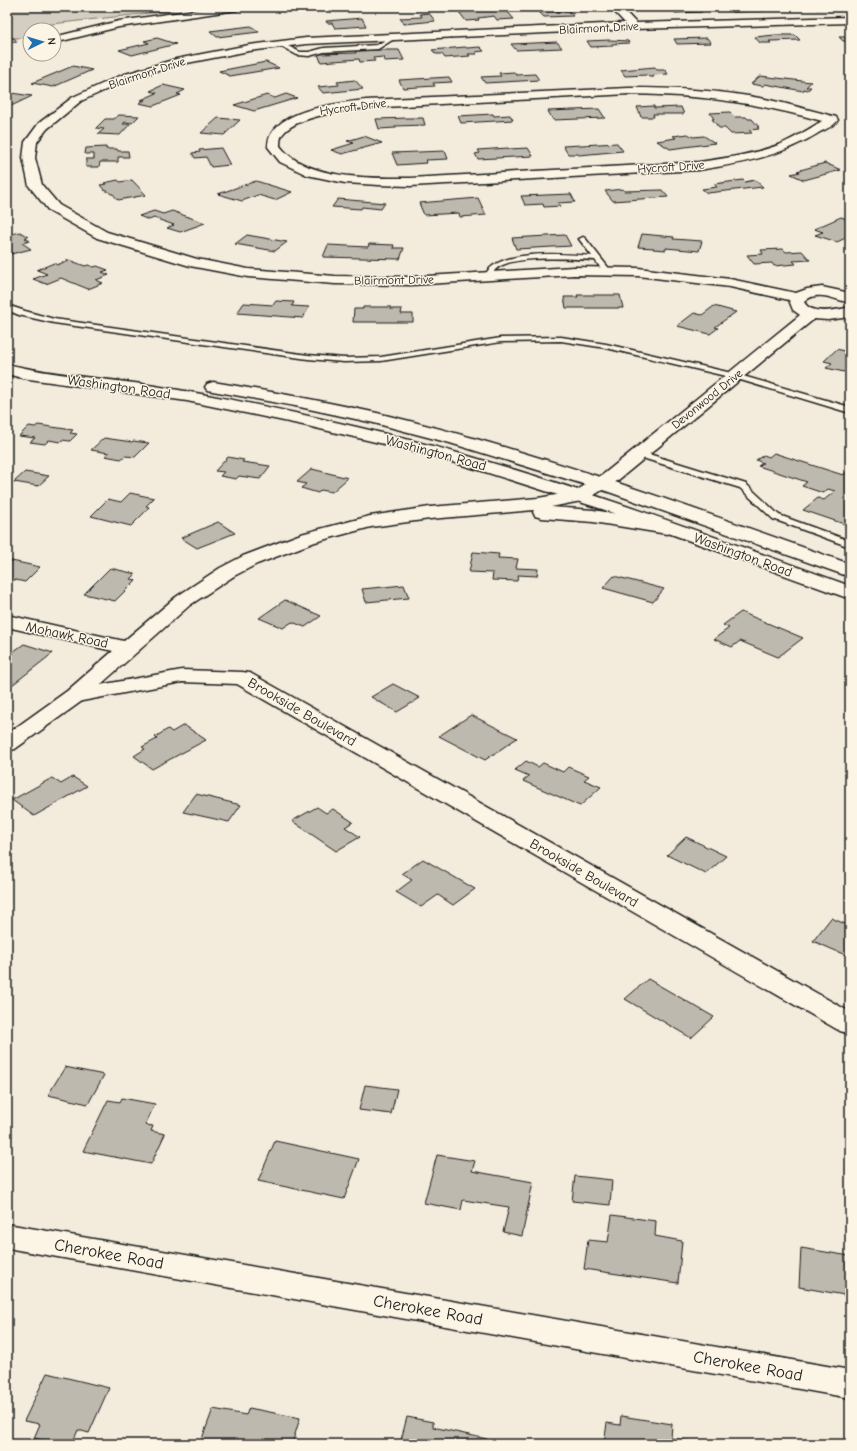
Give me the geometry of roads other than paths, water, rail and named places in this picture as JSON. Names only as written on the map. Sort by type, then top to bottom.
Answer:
[{"type":"street","points":[[62,38],[119,24],[238,7]]},
{"type":"street","points":[[615,7],[633,26]]},
{"type":"street","name":"Blairmont Drive","points":[[846,293],[815,292],[798,298],[702,278],[607,271],[574,271],[411,281],[335,280],[248,272],[195,263],[102,235],[54,208],[36,186],[29,158],[31,142],[43,126],[77,99],[126,77],[180,61],[280,44],[633,26],[850,20]]},
{"type":"street","name":"Hycroft Drive","points":[[629,91],[675,91],[757,101],[838,120],[786,146],[747,158],[699,166],[410,182],[372,182],[327,176],[306,169],[283,158],[274,147],[274,137],[280,130],[313,112],[337,107],[629,91]]},
{"type":"street","points":[[798,298],[796,304],[804,311],[837,315],[850,312]]},
{"type":"street","name":"Devonwood Drive","points":[[580,496],[602,484],[812,313]]},
{"type":"street","name":"Washington Road","points":[[7,364],[45,365],[231,390],[325,407],[417,428],[482,446],[602,484],[850,571]]},
{"type":"street","name":"Washington Road","points":[[7,369],[29,375],[128,386],[214,402],[364,434],[481,466],[580,496],[850,594]]},
{"type":"street","points":[[7,744],[75,696],[183,601],[205,585],[227,572],[278,548],[338,530],[390,518],[430,513],[538,504],[580,496]]},
{"type":"street","points":[[491,508],[593,516],[668,528]]},
{"type":"street","name":"Mohawk Road","points":[[7,621],[128,648]]},
{"type":"street","name":"Brookside Boulevard","points":[[75,696],[182,676],[242,678],[850,1024]]},
{"type":"street","name":"Cherokee Road","points":[[7,1236],[850,1384]]},
{"type":"lane","points":[[583,239],[607,271]]},
{"type":"lane","points":[[488,277],[492,268],[504,262],[527,257],[563,256],[598,258]]},
{"type":"lane","points":[[7,308],[54,321],[308,357],[344,360],[381,360],[501,340],[561,339],[606,346],[736,376],[850,410]]},
{"type":"lane","points":[[639,454],[743,486],[776,517],[850,544]]}]
